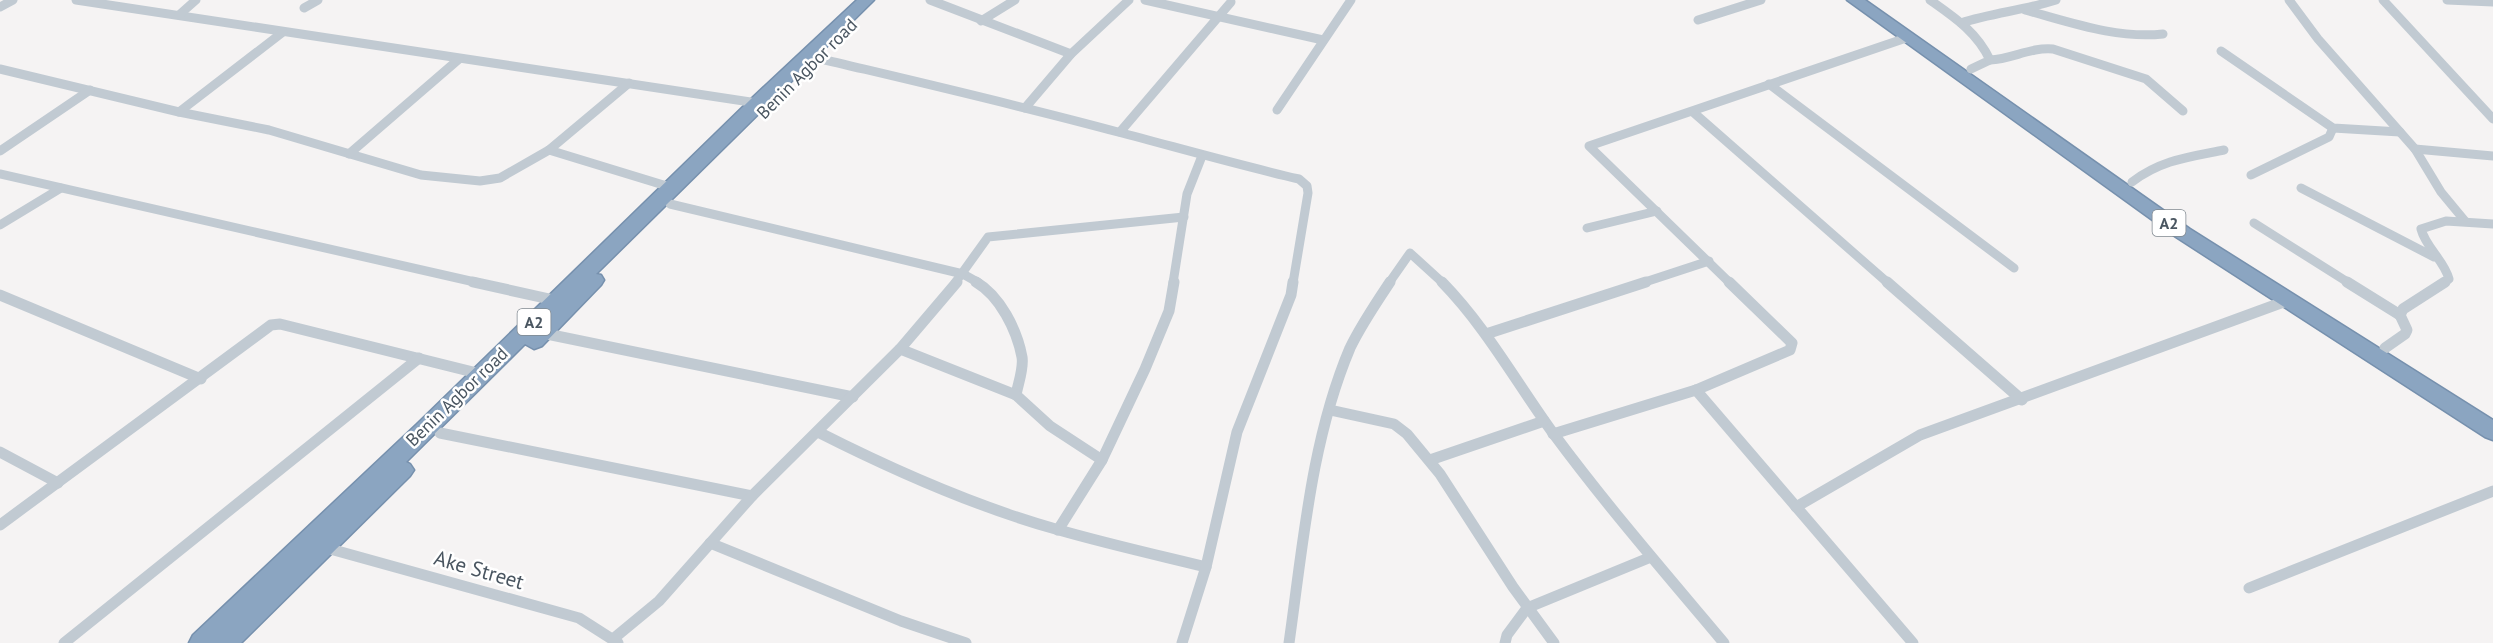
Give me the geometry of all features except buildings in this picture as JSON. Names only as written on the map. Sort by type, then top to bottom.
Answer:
[{"type":"highway","name":"Benin Agbor road","points":[[224,643],[542,333],[757,102],[866,0]]},
{"type":"highway","name":"Benin Agbor road","points":[[202,643],[481,374],[554,300],[670,195],[877,0]]},
{"type":"highway","name":"A2","points":[[1855,0],[1910,37],[2116,187],[2493,431]]},
{"type":"highway","name":"A2","points":[[1875,0],[2132,182],[2493,417]]},
{"type":"street","points":[[0,7],[13,0]]},
{"type":"street","points":[[76,0],[757,102]]},
{"type":"street","points":[[179,15],[196,0]]},
{"type":"street","points":[[304,8],[318,0]]},
{"type":"street","points":[[930,0],[1071,54]]},
{"type":"street","points":[[981,21],[1015,0]]},
{"type":"street","points":[[1025,108],[1071,54],[1129,0]]},
{"type":"street","points":[[1145,0],[1323,40]]},
{"type":"street","points":[[1277,110],[1351,0]]},
{"type":"street","points":[[1698,20],[1761,0]]},
{"type":"street","points":[[1930,0],[1978,37],[1986,47],[1990,60]]},
{"type":"street","points":[[1961,23],[1980,17],[2025,10],[2056,0]]},
{"type":"street","points":[[2289,0],[2318,39],[2415,149],[2441,192],[2465,221]]},
{"type":"street","points":[[2383,0],[2493,119]]},
{"type":"street","points":[[2447,0],[2493,2]]},
{"type":"street","points":[[1120,132],[1231,2]]},
{"type":"street","points":[[2025,10],[2099,28],[2152,36],[2163,34]]},
{"type":"street","points":[[179,112],[283,32]]},
{"type":"street","points":[[1553,434],[1696,390],[1790,350],[1792,347],[1791,343],[1709,261],[1589,146],[1910,37]]},
{"type":"street","points":[[1971,69],[1990,60],[2005,59],[2038,48],[2062,51],[2146,79],[2183,111]]},
{"type":"street","points":[[2221,51],[2333,128],[2400,132]]},
{"type":"street","points":[[817,58],[1120,132],[1202,156],[1299,179],[1307,186],[1308,193],[1291,295],[1237,432],[1206,567],[1182,643]]},
{"type":"street","points":[[349,154],[459,59]]},
{"type":"street","points":[[0,69],[179,112],[269,130],[421,175],[480,181],[500,178],[549,150],[629,83]]},
{"type":"street","points":[[1769,84],[2014,268]]},
{"type":"street","points":[[0,151],[90,90]]},
{"type":"street","points":[[1693,112],[2022,400]]},
{"type":"street","points":[[2251,175],[2329,137],[2333,128]]},
{"type":"street","points":[[2415,149],[2493,156]]},
{"type":"street","points":[[549,150],[670,195],[963,274],[987,288],[1008,317],[1023,359],[1016,395]]},
{"type":"street","points":[[2132,182],[2149,169],[2163,163],[2224,150]]},
{"type":"street","points":[[1058,530],[1102,460],[1145,369],[1169,311],[1187,194],[1202,156]]},
{"type":"street","points":[[0,174],[554,300]]},
{"type":"street","points":[[0,225],[60,188]]},
{"type":"street","points":[[2301,188],[2443,261]]},
{"type":"street","points":[[1587,228],[1657,211]]},
{"type":"street","points":[[616,641],[659,601],[752,496],[900,349],[963,274],[988,237],[1184,218]]},
{"type":"street","points":[[2400,315],[2403,309],[2449,279],[2443,261],[2422,236],[2421,229],[2428,224],[2465,221],[2493,224]]},
{"type":"street","points":[[2254,223],[2400,315],[2407,330],[2405,334],[2385,348]]},
{"type":"street","points":[[1289,643],[1314,479],[1330,410],[1351,348],[1386,287],[1410,253],[1430,268],[1486,334],[1553,434],[1651,557],[1724,643]]},
{"type":"street","points":[[1486,334],[1709,261]]},
{"type":"street","points":[[0,295],[201,379]]},
{"type":"street","points":[[1796,507],[1920,435],[2022,400],[2289,300]]},
{"type":"street","points":[[0,525],[276,324],[481,374]]},
{"type":"street","points":[[542,333],[853,397]]},
{"type":"street","points":[[900,349],[1016,395],[1050,426],[1102,460]]},
{"type":"street","points":[[64,643],[331,433],[419,358]]},
{"type":"street","points":[[1696,390],[1912,643]]},
{"type":"street","points":[[1330,410],[1394,424],[1403,429],[1430,460],[1527,608],[1554,643]]},
{"type":"street","points":[[1430,460],[1544,421]]},
{"type":"street","points":[[818,432],[880,463],[1058,530],[1206,567]]},
{"type":"street","points":[[440,433],[752,496]]},
{"type":"street","points":[[0,452],[58,483]]},
{"type":"street","points":[[2249,588],[2493,491]]},
{"type":"street","points":[[710,543],[891,617],[966,643]]},
{"type":"street","name":"Ake Street","points":[[323,547],[579,618],[616,641]]},
{"type":"street","points":[[1505,643],[1507,635],[1527,608],[1651,557]]}]
